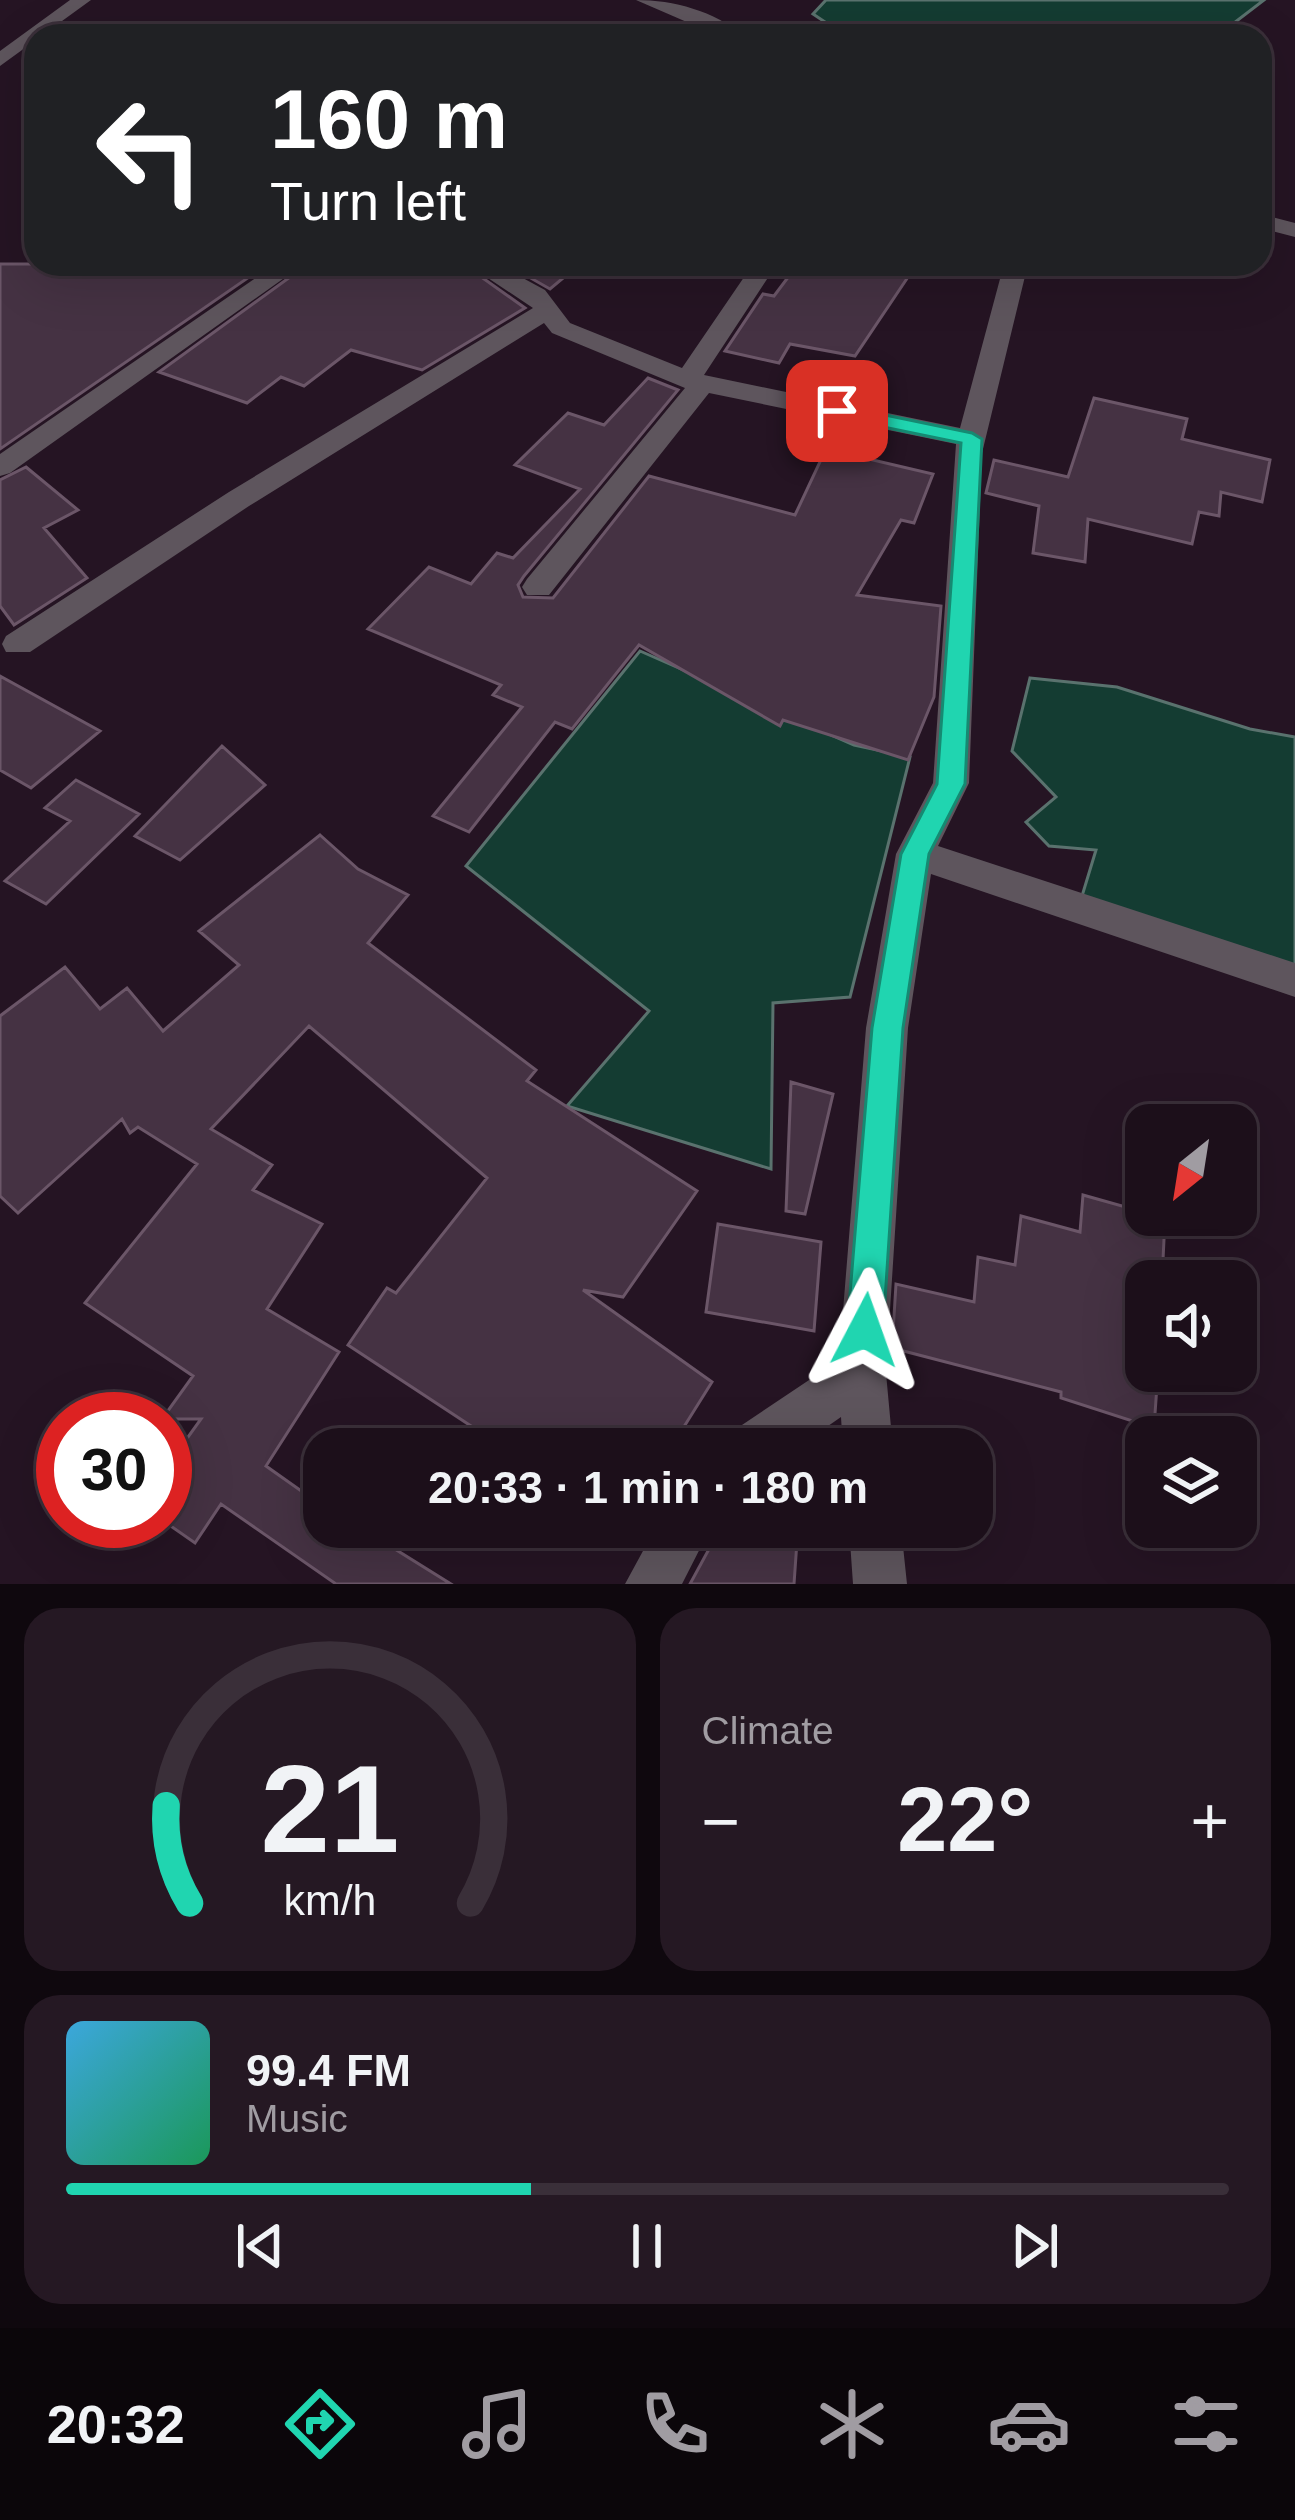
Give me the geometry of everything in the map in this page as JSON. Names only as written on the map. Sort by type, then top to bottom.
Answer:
[{"type":"street","points":[[49,24],[82,0]]},
{"type":"street","points":[[645,0],[710,24]]},
{"type":"street","points":[[0,467],[275,276]]},
{"type":"street","points":[[500,276],[536,295],[561,328],[695,382],[972,439]]},
{"type":"street","points":[[538,587],[695,382],[758,276]]},
{"type":"street","points":[[866,1428],[862,1373],[887,1028],[915,854],[951,784],[972,439],[1013,276]]},
{"type":"street","points":[[18,644],[239,499],[548,310]]},
{"type":"street","points":[[915,854],[1295,980]]},
{"type":"street","points":[[782,1428],[862,1373]]},
{"type":"street","points":[[652,1584],[673,1548]]},
{"type":"street","points":[[877,1548],[880,1584]]},
{"type":"shaded area","points":[[826,0],[1264,0],[1233,24],[828,24],[813,14]]},
{"type":"shaded area","points":[[640,651],[854,745],[910,757],[850,997],[773,1003],[771,1169],[567,1106],[649,1011],[466,866]]},
{"type":"shaded area","points":[[1030,678],[1117,687],[1250,729],[1295,737],[1295,975],[1082,896],[1096,850],[1049,846],[1026,822],[1056,797],[1012,751]]},
{"type":"building","points":[[0,264],[24,264],[24,276],[251,276],[0,449]]},
{"type":"building","points":[[291,276],[480,276],[525,308],[422,370],[351,350],[304,386],[281,377],[247,403],[159,372]]},
{"type":"building","points":[[527,276],[566,276],[550,289]]},
{"type":"building","points":[[789,276],[908,277],[855,356],[790,344],[779,363],[725,351],[763,294],[774,296]]},
{"type":"building","points":[[648,378],[678,390],[524,576],[518,585],[523,597],[553,598],[649,476],[795,515],[826,449],[933,474],[914,523],[901,520],[857,595],[941,606],[934,697],[908,760],[783,720],[780,726],[639,645],[572,729],[555,722],[469,832],[433,816],[522,707],[493,695],[501,685],[368,629],[429,567],[471,584],[497,553],[513,558],[580,489],[515,465],[568,413],[604,425]]},
{"type":"building","points":[[1094,398],[1187,419],[1182,439],[1270,460],[1262,502],[1221,492],[1219,516],[1199,512],[1192,544],[1088,519],[1085,562],[1033,553],[1039,506],[986,493],[994,460],[1068,477]]},
{"type":"building","points":[[26,467],[78,510],[44,528],[87,578],[14,625],[0,606],[0,480]]},
{"type":"building","points":[[0,676],[100,731],[31,788],[0,770]]},
{"type":"building","points":[[222,746],[265,785],[180,860],[135,836]]},
{"type":"building","points":[[76,780],[139,814],[46,904],[5,881],[70,821],[45,808]]},
{"type":"building","points":[[320,835],[358,869],[408,895],[368,943],[536,1070],[527,1081],[697,1191],[623,1297],[583,1290],[712,1382],[683,1428],[474,1428],[348,1345],[387,1288],[396,1293],[487,1178],[309,1026],[211,1129],[272,1165],[253,1190],[322,1224],[267,1309],[339,1352],[266,1466],[303,1492],[303,1548],[393,1548],[451,1584],[336,1584],[221,1504],[195,1543],[192,1541],[192,1432],[201,1419],[192,1419],[192,1392],[181,1392],[193,1376],[85,1303],[197,1164],[138,1127],[130,1133],[122,1119],[18,1213],[0,1196],[0,1016],[65,967],[100,1009],[127,988],[163,1031],[239,965],[199,931]]},
{"type":"building","points":[[791,1082],[833,1094],[805,1214],[786,1211]]},
{"type":"building","points":[[1083,1195],[1125,1207],[1125,1236],[1164,1236],[1163,1260],[1125,1260],[1125,1392],[1157,1392],[1155,1416],[1125,1419],[1061,1398],[1061,1392],[892,1348],[896,1284],[974,1302],[978,1257],[1015,1265],[1021,1216],[1080,1232]]},
{"type":"building","points":[[718,1224],[821,1242],[814,1331],[706,1312]]},
{"type":"building","points":[[710,1548],[797,1548],[794,1584],[690,1584]]},
{"type":"route","points":[[837,411],[972,439],[951,784],[915,854],[887,1028],[865,1330]]}]
